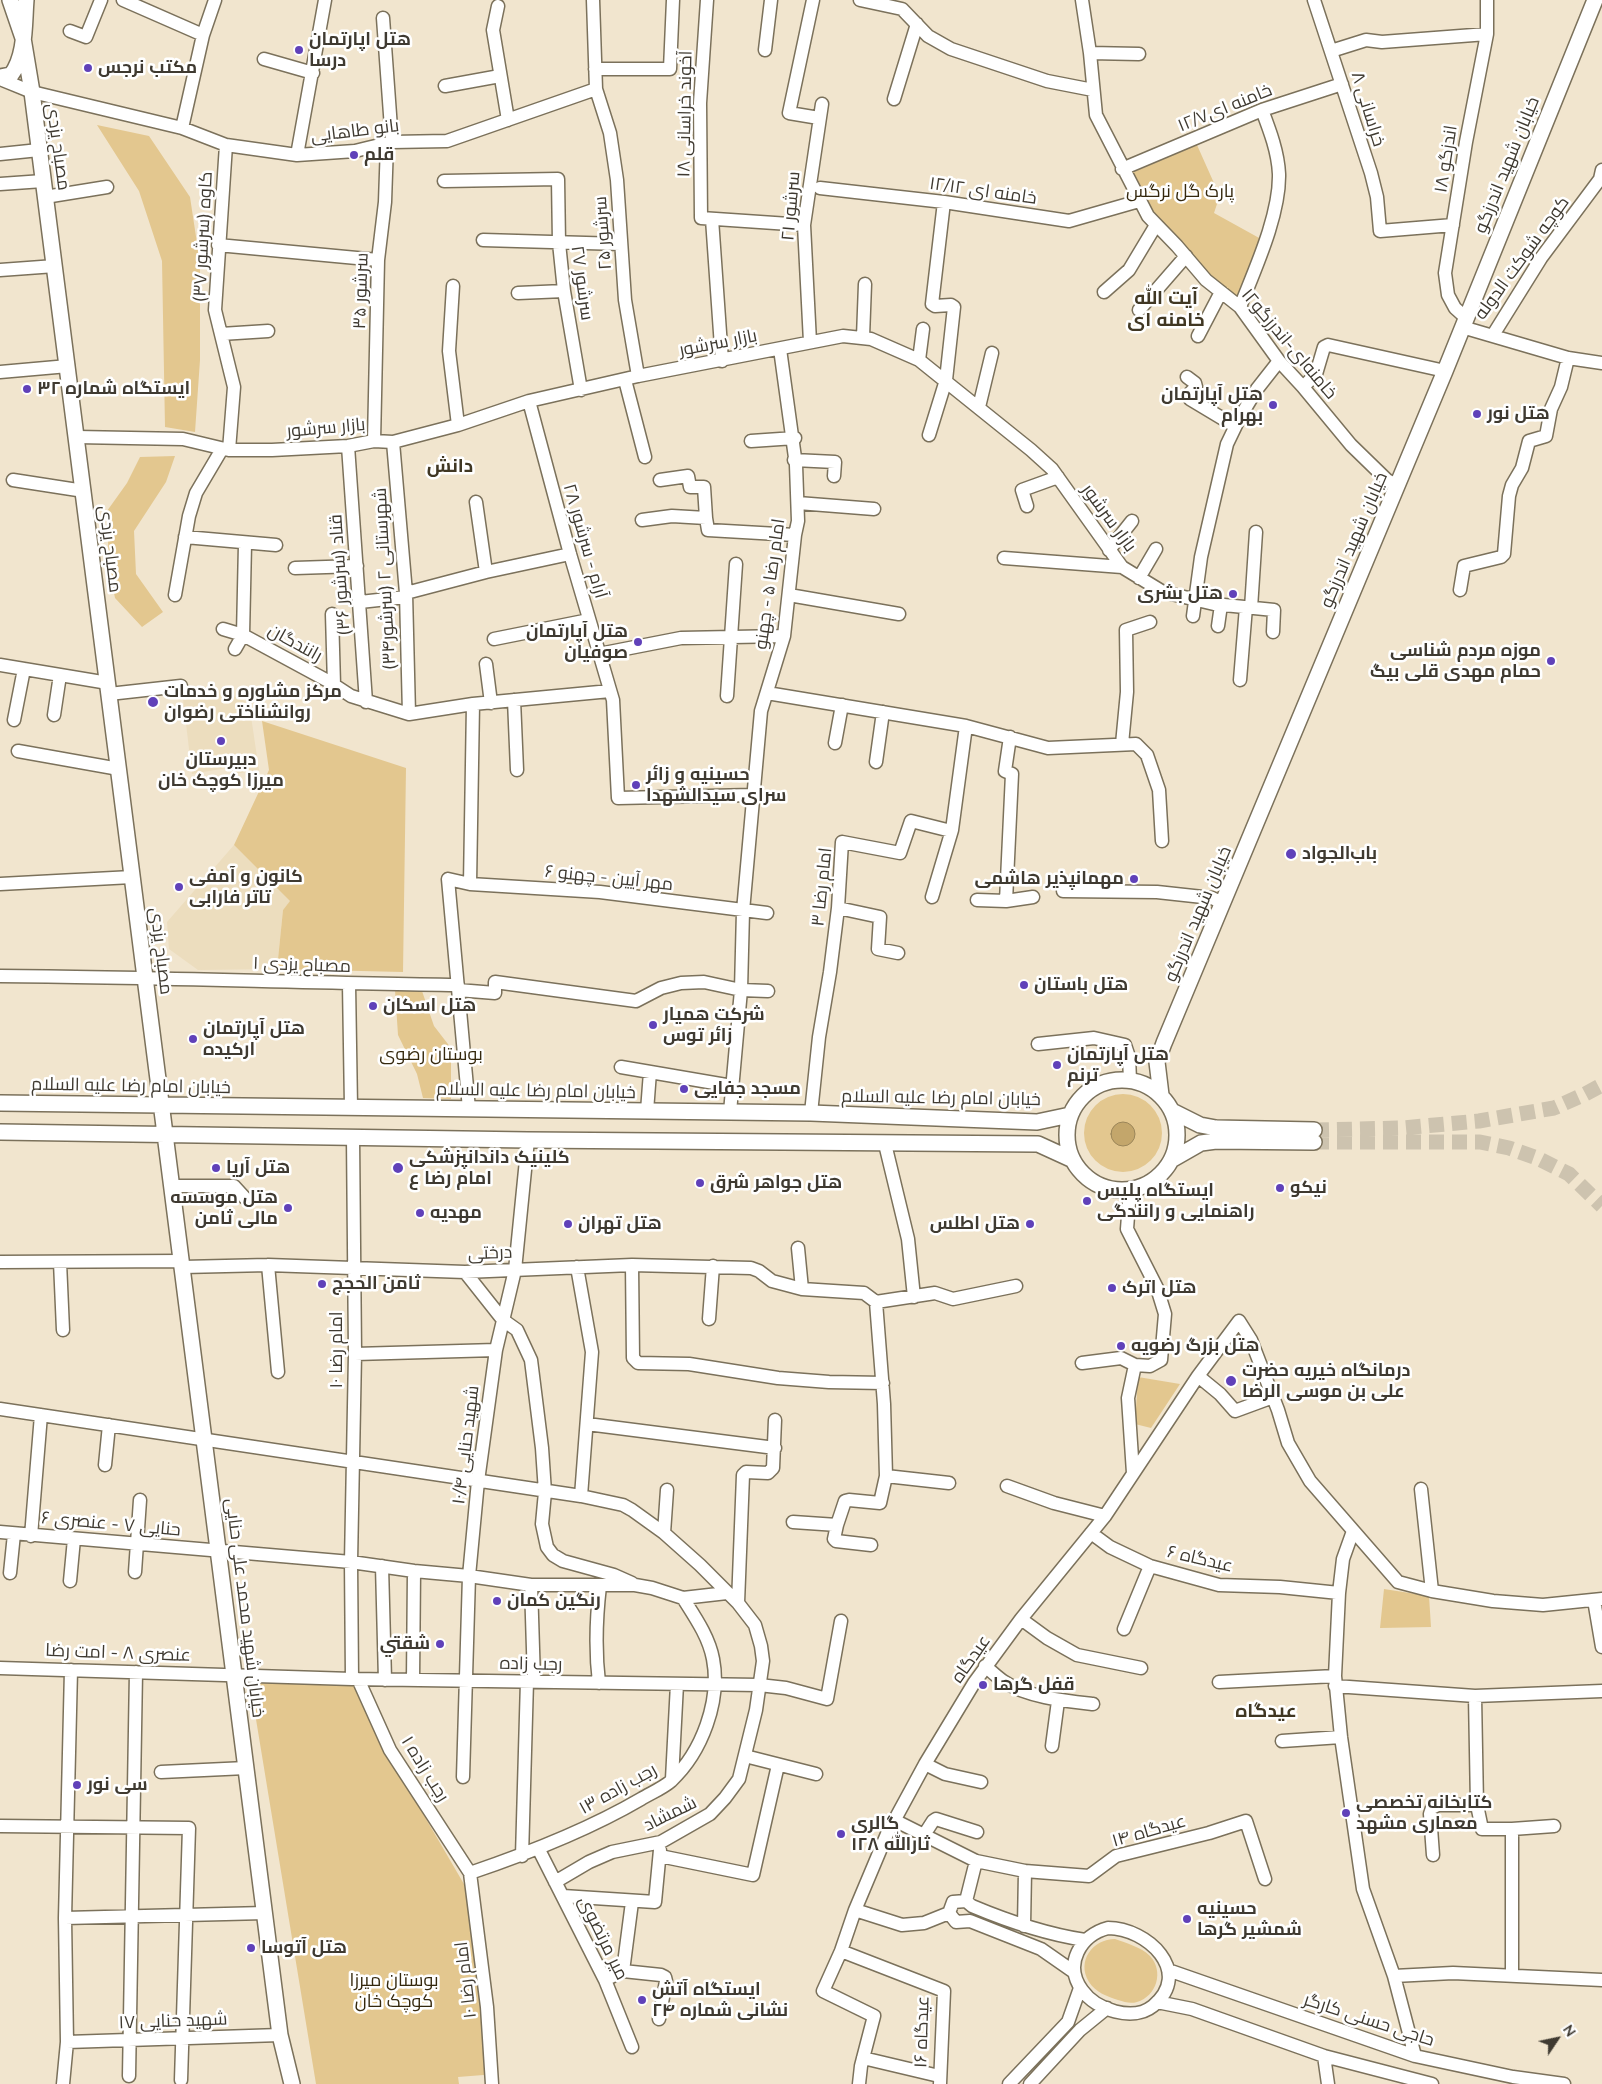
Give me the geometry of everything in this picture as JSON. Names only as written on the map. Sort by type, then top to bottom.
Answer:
[{"type":"main road","name":"مصباح یزدی","points":[[10,0],[22,38],[32,92],[165,1135]]},
{"type":"main road","points":[[0,78],[10,75],[17,66],[26,0]]},
{"type":"main road","name":"خیابان شهید اندرزگو","points":[[1160,1095],[1157,1062],[1445,371],[1595,0]]},
{"type":"main road","points":[[1130,1080],[1147,1086],[1160,1095],[1172,1111],[1177,1126],[1177,1143],[1173,1159],[1162,1174],[1148,1185],[1130,1190],[1113,1190],[1096,1184],[1083,1174],[1072,1160],[1066,1136],[1070,1115],[1080,1099],[1093,1088],[1109,1081],[1130,1080]]},
{"type":"main road","name":"خیابان امام رضا علیه السلام","points":[[0,1103],[811,1113],[1037,1122],[1070,1115]]},
{"type":"main road","points":[[1172,1111],[1200,1125],[1216,1128],[1314,1136],[1201,1143],[1173,1159]]},
{"type":"main road","points":[[0,1132],[528,1140],[1038,1144],[1072,1160]]},
{"type":"main road","name":"خیابان شهید محمد علی حنایی","points":[[165,1135],[280,2035],[292,2084]]},
{"type":"street","points":[[70,31],[86,37],[101,0]]},
{"type":"street","points":[[122,0],[203,35]]},
{"type":"street","points":[[182,128],[203,35],[215,0]]},
{"type":"street","points":[[297,156],[326,0]]},
{"type":"street","name":"سرشور ۲۵","points":[[593,0],[596,89],[610,134],[616,171],[625,300],[638,376]]},
{"type":"street","points":[[595,69],[670,69],[673,0]]},
{"type":"street","name":"آخوند خراسانی ۱۸","points":[[707,0],[700,103],[701,218],[712,218]]},
{"type":"street","points":[[765,50],[771,0]]},
{"type":"street","points":[[813,0],[789,113],[819,118]]},
{"type":"street","points":[[860,0],[902,9],[928,36],[951,50],[1047,81],[1092,90]]},
{"type":"street","name":"خامنه‌ای-اندرزگو۱۲","points":[[1082,0],[1090,53],[1092,90],[1096,115],[1122,169],[1148,216],[1206,280],[1240,307],[1278,361],[1303,387],[1351,446],[1387,480],[1397,485]]},
{"type":"street","name":"خراسانی ۸","points":[[1314,0],[1371,174],[1377,197],[1380,231],[1453,225]]},
{"type":"street","name":"اندزگو ۱۸","points":[[1464,322],[1448,296],[1445,273],[1487,34],[1487,0]]},
{"type":"street","points":[[498,6],[493,30],[508,120]]},
{"type":"street","name":"سرشور ۳۵","points":[[374,440],[378,260],[385,202],[389,143],[383,18]]},
{"type":"street","points":[[894,100],[917,24]]},
{"type":"street","points":[[1331,51],[1366,40],[1382,42],[1487,34]]},
{"type":"street","points":[[1090,53],[1139,54]]},
{"type":"street","points":[[264,59],[313,73]]},
{"type":"street","points":[[445,86],[500,76]]},
{"type":"street","name":"بانو طاهایی","points":[[0,78],[32,92],[182,128],[226,144],[297,156],[355,151],[389,143],[447,141],[596,89]]},
{"type":"street","name":"خامنه ای۱۲/۷","points":[[1122,169],[1262,110],[1342,84]]},
{"type":"street","name":"سرشور ۲۱","points":[[810,342],[804,225],[822,104]]},
{"type":"street","points":[[1240,307],[1270,226],[1278,191],[1279,174],[1277,158],[1271,133],[1262,110]]},
{"type":"street","name":"کاوه (سرشور ۳۷)","points":[[225,450],[234,387],[215,310],[226,144]]},
{"type":"street","points":[[0,154],[39,150]]},
{"type":"street","name":"کوچه شوکت الدوله","points":[[1464,322],[1493,335],[1541,258],[1601,177]]},
{"type":"street","name":"سرشور ۲۷","points":[[444,181],[558,179],[559,242],[564,291],[581,390]]},
{"type":"street","points":[[0,184],[43,180]]},
{"type":"street","points":[[46,196],[107,187]]},
{"type":"street","name":"خامنه ای ۱۲/۱۲","points":[[820,188],[944,202],[1069,221],[1139,201]]},
{"type":"street","points":[[929,435],[946,380],[954,307],[953,305],[935,306],[932,304],[944,202]]},
{"type":"street","points":[[722,361],[712,218],[804,225]]},
{"type":"street","points":[[1104,292],[1129,270],[1156,225]]},
{"type":"street","points":[[483,240],[620,244]]},
{"type":"street","points":[[218,245],[378,260]]},
{"type":"street","points":[[1139,310],[1186,256]]},
{"type":"street","points":[[0,270],[54,266]]},
{"type":"street","points":[[863,337],[865,284]]},
{"type":"street","points":[[453,286],[449,351],[458,425]]},
{"type":"street","points":[[518,293],[564,291]]},
{"type":"street","points":[[1198,336],[1221,292]]},
{"type":"street","points":[[919,360],[923,329]]},
{"type":"street","points":[[221,334],[268,331]]},
{"type":"street","points":[[1493,335],[1568,358],[1602,363]]},
{"type":"street","name":"بازار سرشور","points":[[77,437],[182,439],[225,450],[272,450],[348,446],[374,440],[394,442],[458,425],[529,401],[638,376],[842,336],[863,337],[919,360],[1031,450],[1052,469],[1122,567],[1163,592],[1221,605],[1274,610],[1273,632]]},
{"type":"street","points":[[1303,387],[1316,374],[1324,347],[1326,346],[1445,371]]},
{"type":"street","name":"امام رضا ۵ - چهنو","points":[[730,1112],[741,990],[743,911],[761,712],[784,636],[798,521],[794,438],[780,349]]},
{"type":"street","points":[[979,407],[992,353]]},
{"type":"street","points":[[1460,590],[1464,566],[1501,557],[1504,554],[1512,484],[1522,468],[1529,441],[1546,436],[1551,409],[1560,387],[1568,358]]},
{"type":"street","points":[[1193,616],[1201,557],[1227,444],[1235,426],[1257,390],[1278,361]]},
{"type":"street","points":[[0,372],[68,366]]},
{"type":"street","points":[[1187,378],[1195,383],[1196,387],[1190,394],[1190,399],[1235,426]]},
{"type":"street","points":[[625,380],[645,457]]},
{"type":"street","name":"آرام - سرشور ۲۸","points":[[529,401],[570,554],[614,700],[618,798],[752,795]]},
{"type":"street","points":[[751,441],[794,438]]},
{"type":"street","name":"شهرستانی ۲ (سرشور۳۴)","points":[[394,442],[406,595],[409,714]]},
{"type":"street","name":"قناد (سرشور ۳۶)","points":[[348,446],[366,702]]},
{"type":"street","points":[[175,595],[185,537],[196,493],[225,450]]},
{"type":"street","points":[[794,460],[835,462],[834,476]]},
{"type":"street","points":[[660,480],[688,476],[690,487],[704,487],[708,530],[795,536]]},
{"type":"street","points":[[1027,506],[1022,490],[1058,477]]},
{"type":"street","points":[[13,480],[84,491]]},
{"type":"street","points":[[476,502],[486,572]]},
{"type":"street","points":[[798,503],[874,509]]},
{"type":"street","points":[[642,520],[672,516],[706,518]]},
{"type":"street","points":[[1109,550],[1132,521]]},
{"type":"street","points":[[1240,680],[1256,532]]},
{"type":"street","points":[[185,537],[245,544],[276,545]]},
{"type":"street","name":"رانندگان","points":[[245,544],[243,635],[366,702],[409,714],[473,704],[610,691]]},
{"type":"street","points":[[1140,578],[1156,549]]},
{"type":"street","points":[[360,602],[406,595],[486,572],[570,554]]},
{"type":"street","points":[[1004,558],[1122,567]]},
{"type":"street","points":[[727,696],[736,564]]},
{"type":"street","points":[[295,568],[357,566]]},
{"type":"street","points":[[790,595],[899,614]]},
{"type":"street","points":[[1218,626],[1221,605]]},
{"type":"street","points":[[332,614],[334,685]]},
{"type":"street","points":[[494,639],[589,620]]},
{"type":"street","points":[[1122,744],[1127,692],[1126,630],[1150,622]]},
{"type":"street","points":[[223,629],[243,635],[235,649]]},
{"type":"street","points":[[599,654],[681,638],[784,636]]},
{"type":"street","points":[[486,664],[491,703]]},
{"type":"street","points":[[0,665],[60,675],[109,688],[181,686]]},
{"type":"street","points":[[14,720],[24,669]]},
{"type":"street","points":[[54,715],[60,675]]},
{"type":"street","points":[[767,693],[966,726],[1048,748],[1136,744],[1147,755],[1159,790],[1162,841]]},
{"type":"street","points":[[514,700],[517,770]]},
{"type":"street","points":[[470,884],[473,704]]},
{"type":"street","points":[[835,743],[842,705]]},
{"type":"street","points":[[876,762],[883,712]]},
{"type":"street","points":[[932,897],[951,831],[966,726]]},
{"type":"street","points":[[1006,901],[1012,774],[1005,771],[1010,738]]},
{"type":"street","points":[[18,751],[119,769]]},
{"type":"street","name":"امام رضا ۳","points":[[811,1113],[819,1038],[838,908],[842,842],[901,853],[911,821],[951,831]]},
{"type":"street","points":[[0,884],[132,877]]},
{"type":"street","name":"مهر آیین - چهنو ۶","points":[[458,987],[448,879],[470,884],[600,892],[767,913]]},
{"type":"street","points":[[1063,891],[1157,892],[1212,898],[1223,903]]},
{"type":"street","points":[[977,900],[1006,901],[1033,897]]},
{"type":"street","points":[[838,908],[880,917],[878,949],[898,954]]},
{"type":"street","name":"مصباح یزدی ۱","points":[[0,976],[145,977],[458,987],[495,993],[495,982],[636,1001],[661,988],[681,983],[704,982],[741,990]]},
{"type":"street","points":[[350,984],[351,1107]]},
{"type":"street","points":[[458,987],[469,1109]]},
{"type":"street","points":[[741,990],[768,991]]},
{"type":"street","points":[[1038,1044],[1094,1038],[1125,1045],[1129,1056],[1130,1080]]},
{"type":"street","points":[[621,1067],[732,1086]]},
{"type":"street","points":[[647,1111],[650,1072]]},
{"type":"street","name":"امام رضا ۱۰","points":[[353,1137],[355,1354],[351,1562],[355,1679]]},
{"type":"street","name":"شهید حنایی ۱۰/۴","points":[[462,1777],[469,1576],[478,1482],[496,1350],[515,1270],[528,1140]]},
{"type":"street","points":[[885,1144],[908,1238],[914,1296]]},
{"type":"street","points":[[171,1186],[234,1186],[245,1198]]},
{"type":"street","points":[[1082,1363],[1121,1358],[1135,1365],[1150,1366],[1161,1360],[1165,1314],[1157,1288],[1127,1229],[1130,1190]]},
{"type":"street","points":[[798,1248],[802,1289]]},
{"type":"street","name":"درختی","points":[[0,1262],[268,1265],[465,1272],[632,1265],[713,1266],[756,1268],[769,1280],[802,1289],[864,1293],[876,1302]]},
{"type":"street","points":[[60,1262],[63,1330]]},
{"type":"street","points":[[268,1265],[278,1372]]},
{"type":"street","points":[[632,1265],[633,1358],[638,1363],[689,1364],[778,1378],[829,1382],[883,1383]]},
{"type":"street","points":[[709,1319],[713,1266]]},
{"type":"street","points":[[577,1267],[592,1352],[581,1496]]},
{"type":"street","points":[[465,1272],[503,1320],[517,1330],[531,1360],[542,1448],[545,1492],[542,1524],[547,1547],[563,1561],[614,1575],[635,1585],[652,1588],[683,1598],[726,1594]]},
{"type":"street","points":[[871,1545],[836,1541],[834,1539],[845,1501],[880,1503],[886,1476],[883,1383],[876,1302],[935,1293],[953,1299],[1016,1286]]},
{"type":"street","name":"عیدگاه","points":[[863,2058],[874,2016],[823,1991],[842,1951],[855,1910],[894,1820],[925,1764],[986,1666],[1021,1619],[1104,1516],[1198,1376],[1239,1321],[1251,1340],[1273,1397]]},
{"type":"street","points":[[355,1354],[496,1350]]},
{"type":"street","points":[[1133,1473],[1128,1398],[1135,1365]]},
{"type":"street","points":[[1198,1376],[1220,1394],[1236,1411],[1273,1397],[1288,1443],[1310,1481],[1398,1582],[1432,1591],[1493,1601],[1543,1605],[1598,1599],[1602,1647]]},
{"type":"street","name":"شمشاد","points":[[0,1409],[581,1496],[623,1505],[664,1533],[700,1565],[726,1594],[738,1603],[754,1625],[762,1646],[763,1661],[756,1710],[739,1779],[710,1814],[661,1842],[612,1852],[589,1862],[555,1882]]},
{"type":"street","points":[[31,1536],[41,1415]]},
{"type":"street","points":[[738,1603],[744,1475],[746,1472],[771,1472],[774,1463],[775,1420]]},
{"type":"street","points":[[588,1424],[775,1448]]},
{"type":"street","points":[[104,1465],[109,1425]]},
{"type":"street","points":[[886,1476],[949,1483]]},
{"type":"street","points":[[1007,1486],[1054,1503],[1104,1516]]},
{"type":"street","points":[[1421,1489],[1432,1591]]},
{"type":"street","points":[[664,1533],[667,1490]]},
{"type":"street","points":[[135,1572],[140,1500]]},
{"type":"street","points":[[793,1522],[837,1526]]},
{"type":"street","points":[[1353,1531],[1342,1559],[1339,1593],[1335,1681],[1341,1737],[1363,1890],[1394,1976],[1415,2056]]},
{"type":"street","name":"حنایی ۷ - عنصری ۶","points":[[0,1532],[351,1562],[531,1585],[635,1585]]},
{"type":"street","name":"عیدگاه ۶","points":[[1091,1533],[1110,1546],[1150,1566],[1219,1585],[1339,1593]]},
{"type":"street","points":[[10,1573],[14,1534]]},
{"type":"street","points":[[70,1581],[74,1539]]},
{"type":"street","points":[[382,1566],[385,1680]]},
{"type":"street","points":[[1124,1629],[1150,1566]]},
{"type":"street","points":[[413,1680],[414,1571]]},
{"type":"street","points":[[522,1856],[531,1682],[531,1585]]},
{"type":"street","points":[[599,1683],[596,1661],[596,1619],[600,1586]]},
{"type":"street","name":"رجب زاده ۱۳","points":[[470,1873],[522,1856],[615,1814],[672,1779],[695,1751],[714,1699],[713,1659],[703,1631],[683,1598]]},
{"type":"street","points":[[1021,1619],[1047,1638],[1077,1655],[1141,1668]]},
{"type":"street","name":"رجب زاده","points":[[234,1674],[385,1680],[759,1686],[786,1688],[827,1699],[841,1621]]},
{"type":"street","points":[[986,1666],[1005,1683],[1038,1696],[1058,1701],[1093,1704]]},
{"type":"street","name":"عنصری ۸ - امت رضا","points":[[0,1668],[234,1674]]},
{"type":"street","points":[[63,2084],[66,2042],[65,1918],[71,1670]]},
{"type":"street","points":[[129,2076],[136,1672]]},
{"type":"street","name":"رجب زاده ۱","points":[[355,1679],[390,1750],[470,1873]]},
{"type":"street","points":[[1219,1682],[1335,1681],[1475,1696],[1602,1691]]},
{"type":"street","points":[[672,1779],[677,1684]]},
{"type":"street","points":[[1475,1696],[1477,1805],[1482,1829],[1554,1826]]},
{"type":"street","points":[[1052,1746],[1058,1701]]},
{"type":"street","points":[[1282,1741],[1341,1737]]},
{"type":"street","points":[[745,1756],[778,1766],[816,1774]]},
{"type":"street","points":[[925,1764],[945,1774],[981,1782]]},
{"type":"street","points":[[660,1856],[753,1875],[778,1766]]},
{"type":"street","points":[[161,1772],[246,1768]]},
{"type":"street","points":[[1433,1855],[1430,1814],[1432,1808],[1438,1805],[1477,1805]]},
{"type":"street","points":[[924,1835],[936,1819],[977,1832]]},
{"type":"street","name":"عیدگاه ۱۴","points":[[894,1820],[976,1860],[1025,1871],[1089,1876],[1116,1856],[1209,1833],[1246,1821],[1265,1879]]},
{"type":"street","points":[[0,1826],[189,1828],[181,2080]]},
{"type":"street","points":[[1512,1829],[1512,1974]]},
{"type":"street","points":[[563,1896],[652,1903],[656,1900],[661,1842]]},
{"type":"street","name":"میر مرتضوی","points":[[538,1848],[605,1980],[632,2047]]},
{"type":"street","points":[[966,1901],[976,1860]]},
{"type":"street","points":[[1024,1926],[1025,1871]]},
{"type":"street","name":"امام رضا ۱۰","points":[[470,1873],[487,2007],[492,2084]]},
{"type":"street","points":[[855,1910],[902,1924],[924,1923],[949,1913],[953,1902],[966,1901],[972,1906],[1024,1926],[1052,1935],[1085,1940]]},
{"type":"street","points":[[623,1971],[632,1902]]},
{"type":"street","points":[[65,1918],[265,1913]]},
{"type":"street","points":[[949,1913],[956,1922],[970,1921],[1041,1949],[1074,1972]]},
{"type":"street","points":[[1117,1928],[1150,1942],[1156,1947],[1166,1962],[1168,1970],[1166,1988],[1157,2002],[1150,2008],[1134,2014],[1126,2014],[1108,2008],[1093,2000],[1080,1988],[1074,1972],[1076,1954],[1085,1940],[1100,1930],[1117,1928]]},
{"type":"street","name":"عیدگاه ۱۶","points":[[842,1951],[944,1991],[939,2080],[863,2058]]},
{"type":"street","name":"حاجی حسنی کارگر","points":[[1168,1970],[1415,2056],[1513,2077],[1564,2084]]},
{"type":"street","points":[[605,1980],[623,1971],[665,1977],[659,2019]]},
{"type":"street","points":[[1394,1976],[1453,1973],[1512,1974],[1602,1980]]},
{"type":"street","points":[[1009,2084],[1068,2022],[1080,1988]]},
{"type":"street","points":[[1157,2002],[1192,2010],[1324,2056],[1432,2084]]},
{"type":"street","points":[[1030,2084],[1080,2030],[1108,2008]]},
{"type":"street","name":"شهید حنایی ۱۷","points":[[66,2042],[280,2035]]},
{"type":"street","points":[[1324,2056],[1328,2084]]},
{"type":"street","points":[[859,2084],[863,2058]]},
{"type":"shaded area","name":"دبیرستان میرزا کوچک خان","points":[[211,686],[249,703],[259,770],[234,774],[232,767],[192,774],[182,690]]},
{"type":"shaded area","points":[[234,845],[291,901],[283,910],[277,969],[198,970],[169,949],[167,922]]},
{"type":"shaded area","points":[[1123,1122],[1131,1126],[1135,1134],[1131,1142],[1123,1146],[1115,1142],[1111,1134],[1115,1126]]},
{"type":"green space","points":[[97,125],[149,136],[190,197],[200,263],[200,360],[195,432],[165,427],[162,261],[139,191]]},
{"type":"green space","name":"پارک گل نرگس","points":[[1197,145],[1222,201],[1217,204],[1214,213],[1261,239],[1239,299],[1209,275],[1153,214],[1131,173]]},
{"type":"green space","points":[[175,456],[166,482],[134,531],[136,574],[163,612],[142,627],[115,598],[109,568],[107,511],[127,483],[140,457]]},
{"type":"green space","points":[[262,721],[406,768],[403,972],[277,969],[283,910],[290,901],[234,845],[269,770]]},
{"type":"green space","name":"بوستان رضوی","points":[[395,990],[422,991],[434,1026],[451,1048],[451,1099],[423,1098],[417,1074],[398,1035]]},
{"type":"green space","points":[[1115,1094],[1131,1094],[1145,1100],[1156,1111],[1162,1125],[1162,1141],[1156,1155],[1145,1166],[1131,1172],[1115,1172],[1101,1166],[1090,1155],[1084,1141],[1084,1125],[1090,1111],[1101,1100]]},
{"type":"green space","points":[[1138,1377],[1180,1384],[1151,1428],[1135,1424]]},
{"type":"green space","points":[[1384,1589],[1429,1596],[1431,1627],[1380,1628]]},
{"type":"green space","name":"بوستان میرزا کوچک خان","points":[[256,1680],[356,1686],[387,1752],[468,1891],[496,2074],[458,2077],[459,2084],[316,2084],[252,1695]]},
{"type":"green space","points":[[1115,1939],[1142,1950],[1150,1956],[1157,1969],[1154,1989],[1144,1999],[1137,2002],[1125,2002],[1102,1994],[1092,1986],[1085,1974],[1084,1966],[1086,1959],[1094,1947],[1107,1940]]},
{"type":"tunnel","points":[[1314,1130],[1402,1128],[1479,1121],[1554,1108],[1602,1085]]},
{"type":"tunnel","points":[[1314,1142],[1480,1142],[1509,1148],[1537,1158],[1569,1174],[1602,1206]]},
{"type":"place","name":"هتل اپارتمان درسا","points":[[299,50]]},
{"type":"place","name":"مکتب نرجس","points":[[88,68]]},
{"type":"place","name":"قلم","points":[[354,155]]},
{"type":"place","name":"ایستگاه شماره ۳۲","points":[[27,389]]},
{"type":"place","name":"هتل آپارتمان بهرام","points":[[1273,405]]},
{"type":"place","name":"هتل نور","points":[[1477,414]]},
{"type":"place","name":"هتل بشری","points":[[1233,594]]},
{"type":"place","name":"هتل آپارتمان صوفیان","points":[[638,642]]},
{"type":"place","name":"موزه مردم شناسی حمام مهدی قلی بیگ","points":[[1551,661]]},
{"type":"place","name":"مرکز مشاوره و خدمات روانشناختی رضوان","points":[[153,702]]},
{"type":"place","name":"دبیرستان میرزا کوچک خان","points":[[221,741]]},
{"type":"place","name":"حسینیه و زائر سرای سیدالشهدا","points":[[636,785]]},
{"type":"place","name":"باب‌الجواد","points":[[1291,854]]},
{"type":"place","name":"مهمانپذیر هاشمی","points":[[1134,879]]},
{"type":"place","name":"کانون و آمفی تاتر فارابی","points":[[179,887]]},
{"type":"place","name":"هتل باستان","points":[[1024,985]]},
{"type":"place","name":"هتل اسکان","points":[[373,1006]]},
{"type":"place","name":"شرکت همیار زائر توس","points":[[653,1025]]},
{"type":"place","name":"هتل آپارتمان ارکیده","points":[[193,1039]]},
{"type":"place","name":"هتل آپارتمان ترنم","points":[[1057,1065]]},
{"type":"place","name":"مسجد جفایی","points":[[684,1089]]},
{"type":"place","name":"هتل آریا","points":[[216,1168]]},
{"type":"place","name":"کلینیک داندانپزشکى امام رضا ع","points":[[398,1168]]},
{"type":"place","name":"هتل جواهر شرق","points":[[700,1183]]},
{"type":"place","name":"نیکو","points":[[1280,1188]]},
{"type":"place","name":"ایستگاه پلیس راهنمایی و رانندگی","points":[[1087,1201]]},
{"type":"place","name":"هتل موسسه مالی ثامن","points":[[288,1208]]},
{"type":"place","name":"مهدیه","points":[[420,1213]]},
{"type":"place","name":"هتل تهران","points":[[568,1224]]},
{"type":"place","name":"هتل اطلس","points":[[1030,1224]]},
{"type":"place","name":"ثامن الحجج","points":[[322,1284]]},
{"type":"place","name":"هتل اترک","points":[[1112,1288]]},
{"type":"place","name":"هتل بزرگ رضویه","points":[[1121,1346]]},
{"type":"place","name":"درمانگاه خیریه حضرت علی بن موسی الرضا","points":[[1231,1381]]},
{"type":"place","name":"رنگین کمان","points":[[497,1601]]},
{"type":"place","name":"شقتي","points":[[440,1644]]},
{"type":"place","name":"قفل گرها","points":[[983,1685]]},
{"type":"place","name":"سی نور","points":[[77,1785]]},
{"type":"place","name":"کتابخانه تخصصی معماری مشهد","points":[[1346,1813]]},
{"type":"place","name":"گالری ثارالله ۱۲۸","points":[[841,1834]]},
{"type":"place","name":"حسینیه شمشیر گرها","points":[[1187,1919]]},
{"type":"place","name":"هتل آتوسا","points":[[251,1948]]},
{"type":"place","name":"ایستگاه آتش نشانی شماره ۲۴","points":[[642,2000]]},
{"type":"district","name":"آیت الله خامنه ای","points":[[1166,309]]},
{"type":"district","name":"دانش","points":[[450,466]]},
{"type":"district","name":"عیدگاه","points":[[1266,1711]]}]
